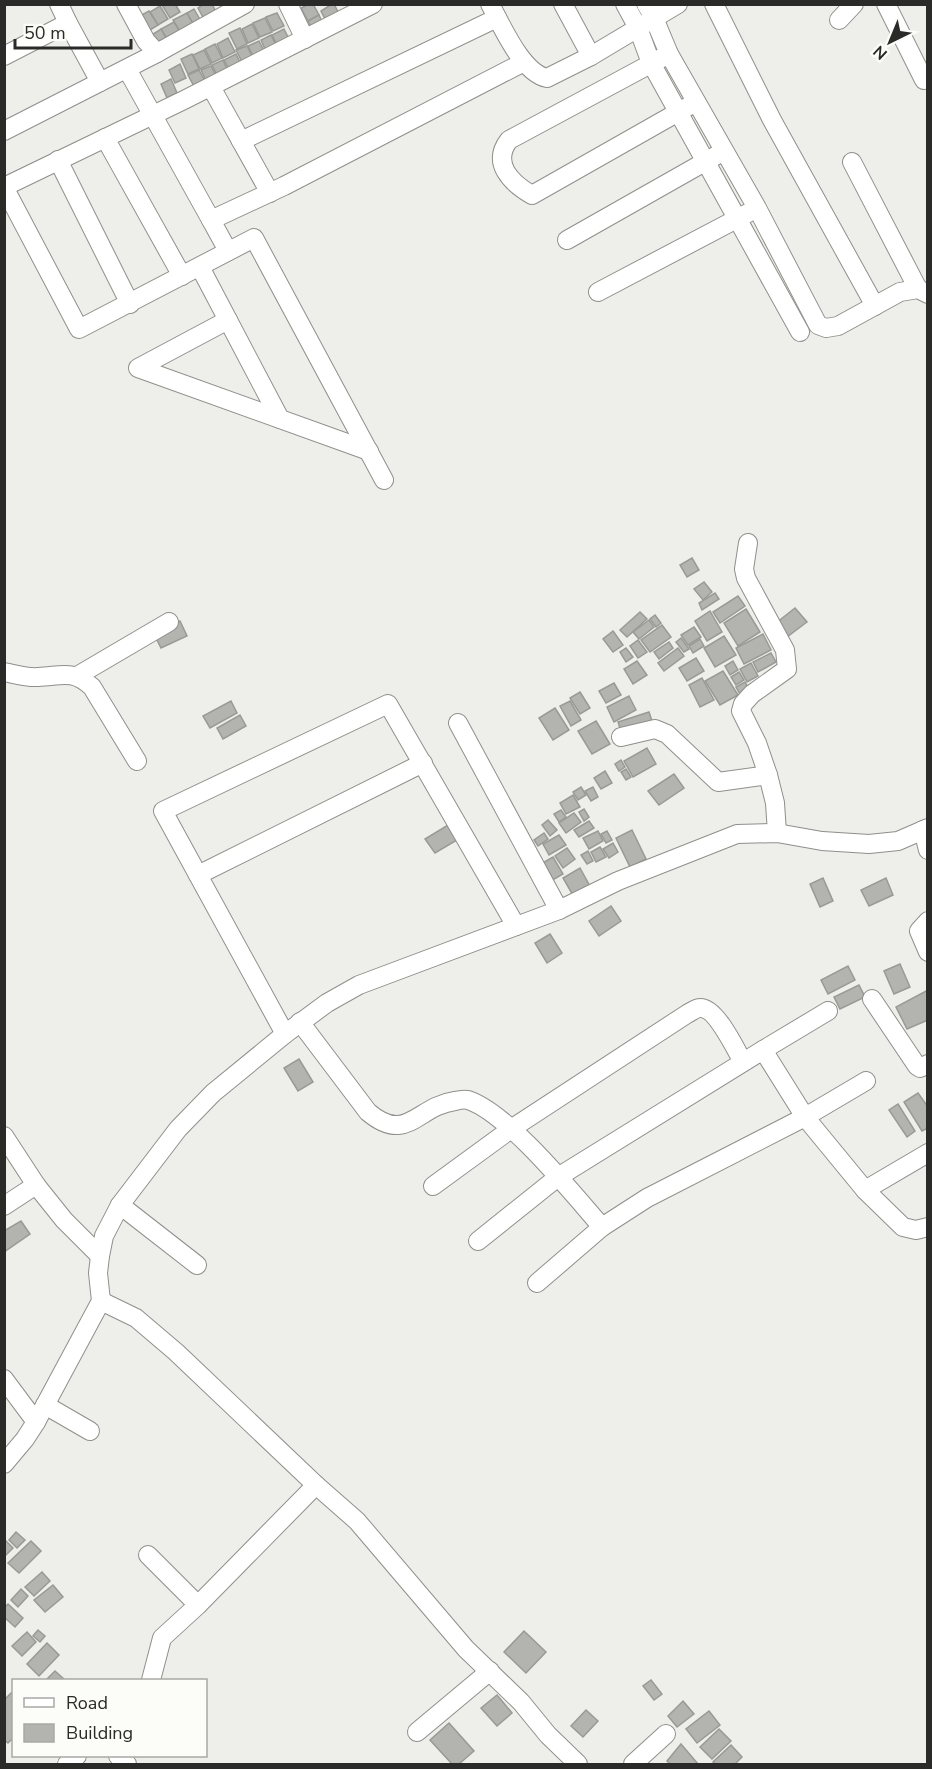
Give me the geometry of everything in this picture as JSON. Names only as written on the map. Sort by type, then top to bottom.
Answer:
[{"type":"street","points":[[59,4],[100,82]]},
{"type":"street","points":[[126,4],[146,41],[157,53]]},
{"type":"street","points":[[4,131],[127,69],[245,4]]},
{"type":"street","points":[[288,4],[305,39]]},
{"type":"street","points":[[373,4],[355,9],[305,39],[211,87],[4,187],[79,329],[254,238],[384,480]]},
{"type":"street","points":[[563,4],[591,56]]},
{"type":"street","points":[[625,4],[638,28],[651,63],[800,332]]},
{"type":"street","points":[[241,141],[494,11],[524,62],[532,72],[547,78],[591,56],[638,28],[650,11],[678,4]]},
{"type":"street","points":[[714,4],[772,120],[875,306]]},
{"type":"street","points":[[839,20],[854,4]]},
{"type":"street","points":[[886,4],[924,80]]},
{"type":"street","points":[[650,11],[669,54],[757,208],[818,325],[826,328],[838,326],[900,292],[923,292],[852,162]]},
{"type":"street","points":[[4,56],[68,23]]},
{"type":"street","points":[[669,54],[509,140],[502,154],[502,165],[506,174],[531,195],[696,102]]},
{"type":"street","points":[[211,220],[270,193],[524,62]]},
{"type":"street","points":[[127,69],[228,251]]},
{"type":"street","points":[[211,87],[270,193]]},
{"type":"street","points":[[105,138],[182,276]]},
{"type":"street","points":[[567,240],[724,152]]},
{"type":"street","points":[[58,160],[130,304]]},
{"type":"street","points":[[598,292],[757,208]]},
{"type":"street","points":[[200,267],[280,419]]},
{"type":"street","points":[[228,320],[138,368],[369,451]]},
{"type":"street","points":[[748,543],[744,569],[746,578],[785,650],[786,656],[787,669],[748,698],[741,711],[757,743],[768,775],[775,804],[777,833]]},
{"type":"street","points":[[77,676],[169,622]]},
{"type":"street","points":[[4,672],[36,677],[70,674],[77,676],[92,687],[137,762]]},
{"type":"street","points":[[285,1034],[163,811],[388,704],[516,926]]},
{"type":"street","points":[[458,723],[559,910]]},
{"type":"street","points":[[621,737],[655,729],[667,734],[718,782],[768,775]]},
{"type":"street","points":[[198,875],[423,763]]},
{"type":"street","points":[[4,1464],[36,1422],[101,1301],[98,1273],[100,1256],[104,1236],[120,1205],[178,1129],[213,1093],[300,1022],[327,1003],[359,985],[559,910],[618,881],[737,834],[777,833],[822,841],[869,844],[898,841],[925,829],[927,850]]},
{"type":"street","points":[[927,921],[919,932],[927,952]]},
{"type":"street","points":[[872,999],[917,1066],[920,1068],[927,1064]]},
{"type":"street","points":[[433,1186],[511,1129],[699,1008],[708,1009],[716,1016],[743,1062]]},
{"type":"street","points":[[478,1241],[558,1177],[828,1011]]},
{"type":"street","points":[[300,1022],[368,1112],[380,1123],[394,1127],[405,1124],[448,1101],[466,1099],[481,1106],[511,1129],[602,1227]]},
{"type":"street","points":[[763,1050],[805,1117],[865,1190],[903,1227],[916,1230],[927,1227]]},
{"type":"street","points":[[537,1283],[602,1227],[647,1198],[805,1117],[866,1081]]},
{"type":"street","points":[[4,1136],[36,1185],[64,1220],[100,1256]]},
{"type":"street","points":[[865,1190],[927,1153]]},
{"type":"street","points":[[4,1206],[36,1185]]},
{"type":"street","points":[[120,1205],[197,1265]]},
{"type":"street","points":[[101,1301],[136,1318],[176,1352],[357,1521],[466,1649],[521,1702],[548,1736],[578,1764]]},
{"type":"street","points":[[4,1379],[36,1422]]},
{"type":"street","points":[[45,1405],[90,1431]]},
{"type":"street","points":[[150,1679],[162,1638],[198,1605],[316,1485]]},
{"type":"street","points":[[148,1555],[198,1605]]},
{"type":"street","points":[[417,1732],[490,1671]]},
{"type":"street","points":[[633,1764],[666,1734]]},
{"type":"building","points":[[175,4],[180,12],[170,18],[162,5]]},
{"type":"building","points":[[204,4],[212,4],[217,14],[205,21],[198,8]]},
{"type":"building","points":[[313,4],[319,15],[308,21],[301,8]]},
{"type":"building","points":[[332,4],[341,18],[328,25],[321,11]]},
{"type":"building","points":[[160,6],[168,19],[158,25],[150,12]]},
{"type":"building","points":[[194,9],[202,23],[195,27],[187,13]]},
{"type":"building","points":[[149,11],[158,25],[147,32],[138,17]]},
{"type":"building","points":[[187,13],[195,28],[182,35],[173,20]]},
{"type":"building","points":[[277,13],[284,26],[273,31],[266,17]]},
{"type":"building","points":[[319,15],[324,26],[313,32],[308,21]]},
{"type":"building","points":[[265,18],[272,32],[260,37],[253,23]]},
{"type":"building","points":[[174,22],[180,32],[167,39],[161,29]]},
{"type":"building","points":[[252,24],[259,38],[248,43],[242,29]]},
{"type":"building","points":[[240,28],[247,44],[237,49],[229,33]]},
{"type":"building","points":[[161,29],[167,40],[156,47],[150,36]]},
{"type":"building","points":[[284,29],[291,43],[279,49],[272,35]]},
{"type":"building","points":[[271,35],[278,49],[267,54],[261,40]]},
{"type":"building","points":[[228,38],[235,52],[223,58],[217,44]]},
{"type":"building","points":[[259,41],[266,55],[255,60],[248,46]]},
{"type":"building","points":[[215,44],[222,58],[212,63],[205,49]]},
{"type":"building","points":[[247,46],[254,60],[244,66],[236,50]]},
{"type":"building","points":[[204,50],[211,64],[200,69],[193,55]]},
{"type":"building","points":[[192,54],[199,69],[188,74],[181,59]]},
{"type":"building","points":[[236,54],[243,68],[231,73],[224,60]]},
{"type":"building","points":[[223,60],[229,74],[219,79],[212,65]]},
{"type":"building","points":[[180,64],[186,78],[175,83],[169,70]]},
{"type":"building","points":[[211,66],[218,80],[208,85],[201,70]]},
{"type":"building","points":[[199,70],[207,85],[196,90],[188,75]]},
{"type":"building","points":[[171,79],[177,93],[167,98],[161,84]]},
{"type":"building","points":[[692,558],[699,570],[687,577],[680,565]]},
{"type":"building","points":[[704,582],[712,592],[703,600],[694,589]]},
{"type":"building","points":[[715,593],[719,599],[702,610],[699,603]]},
{"type":"building","points":[[738,596],[745,606],[720,623],[713,612]]},
{"type":"building","points":[[795,608],[807,622],[787,637],[776,623]]},
{"type":"building","points":[[746,609],[760,632],[738,646],[724,623]]},
{"type":"building","points":[[710,611],[722,632],[707,641],[695,621]]},
{"type":"building","points":[[640,612],[647,619],[627,637],[620,630]]},
{"type":"building","points":[[655,615],[661,623],[656,627],[650,619]]},
{"type":"building","points":[[649,620],[654,627],[639,639],[633,632]]},
{"type":"building","points":[[180,621],[187,636],[161,648],[154,634]]},
{"type":"building","points":[[662,625],[671,637],[650,652],[641,640]]},
{"type":"building","points":[[694,627],[701,637],[688,645],[681,635]]},
{"type":"building","points":[[613,631],[623,645],[613,652],[603,639]]},
{"type":"building","points":[[763,634],[771,650],[744,664],[736,648]]},
{"type":"building","points":[[724,636],[736,655],[715,667],[704,648]]},
{"type":"building","points":[[681,638],[689,649],[684,652],[676,642]]},
{"type":"building","points":[[700,639],[704,646],[693,653],[689,646]]},
{"type":"building","points":[[638,640],[647,652],[638,658],[630,646]]},
{"type":"building","points":[[669,642],[673,648],[659,659],[654,652]]},
{"type":"building","points":[[626,648],[633,657],[626,662],[620,652]]},
{"type":"building","points":[[678,648],[684,656],[664,671],[658,663]]},
{"type":"building","points":[[771,653],[776,662],[758,672],[753,662]]},
{"type":"building","points":[[696,658],[704,671],[687,681],[679,668]]},
{"type":"building","points":[[637,661],[647,675],[633,684],[624,669]]},
{"type":"building","points":[[733,661],[738,670],[730,675],[725,666]]},
{"type":"building","points":[[751,663],[758,676],[747,682],[740,669]]},
{"type":"building","points":[[723,671],[738,695],[720,705],[705,681]]},
{"type":"building","points":[[739,672],[744,680],[736,685],[731,677]]},
{"type":"building","points":[[702,678],[714,700],[700,707],[689,685]]},
{"type":"building","points":[[745,682],[750,691],[741,696],[736,687]]},
{"type":"building","points":[[614,683],[621,695],[606,703],[599,691]]},
{"type":"building","points":[[580,692],[590,708],[580,714],[570,698]]},
{"type":"building","points":[[629,696],[636,710],[614,722],[607,707]]},
{"type":"building","points":[[231,701],[237,713],[210,728],[203,716]]},
{"type":"building","points":[[570,701],[581,720],[571,726],[560,706]]},
{"type":"building","points":[[555,708],[569,730],[553,740],[539,718]]},
{"type":"building","points":[[649,712],[653,724],[622,734],[618,722]]},
{"type":"building","points":[[240,715],[246,726],[223,739],[217,728]]},
{"type":"building","points":[[596,721],[610,744],[592,754],[578,731]]},
{"type":"building","points":[[647,748],[656,764],[633,777],[624,761]]},
{"type":"building","points":[[621,760],[625,767],[619,771],[615,764]]},
{"type":"building","points":[[626,769],[631,777],[626,780],[621,772]]},
{"type":"building","points":[[605,771],[612,783],[601,789],[594,778]]},
{"type":"building","points":[[674,774],[684,788],[659,805],[648,791]]},
{"type":"building","points":[[581,787],[586,795],[578,800],[573,792]]},
{"type":"building","points":[[593,787],[598,797],[591,801],[585,791]]},
{"type":"building","points":[[573,795],[580,807],[566,814],[560,803]]},
{"type":"building","points":[[584,809],[589,817],[584,821],[579,812]]},
{"type":"building","points":[[561,810],[566,817],[559,822],[554,814]]},
{"type":"building","points":[[574,813],[581,822],[566,833],[559,823]]},
{"type":"building","points":[[548,820],[557,830],[550,836],[542,825]]},
{"type":"building","points":[[589,821],[594,828],[579,837],[574,830]]},
{"type":"building","points":[[448,825],[457,840],[435,853],[425,839]]},
{"type":"building","points":[[632,830],[646,859],[630,867],[616,838]]},
{"type":"building","points":[[598,831],[603,841],[589,849],[583,838]]},
{"type":"building","points":[[607,831],[612,840],[606,843],[601,834]]},
{"type":"building","points":[[544,833],[548,839],[538,846],[534,840]]},
{"type":"building","points":[[559,835],[566,845],[549,855],[543,844]]},
{"type":"building","points":[[613,843],[618,852],[609,858],[603,849]]},
{"type":"building","points":[[600,847],[606,857],[596,862],[591,852]]},
{"type":"building","points":[[567,848],[575,859],[563,868],[555,856]]},
{"type":"building","points":[[588,851],[593,861],[587,864],[581,855]]},
{"type":"building","points":[[553,857],[563,874],[549,882],[539,865]]},
{"type":"building","points":[[580,868],[591,888],[574,897],[563,878]]},
{"type":"building","points":[[823,878],[833,901],[820,907],[810,884]]},
{"type":"building","points":[[886,878],[893,895],[869,906],[861,890]]},
{"type":"building","points":[[611,906],[621,921],[599,936],[589,921]]},
{"type":"building","points":[[550,934],[562,953],[547,963],[535,943]]},
{"type":"building","points":[[900,964],[910,987],[894,994],[884,971]]},
{"type":"building","points":[[848,966],[855,980],[828,994],[821,980]]},
{"type":"building","points":[[859,985],[865,997],[840,1009],[834,997]]},
{"type":"building","points":[[928,990],[928,1020],[907,1029],[896,1007]]},
{"type":"building","points":[[299,1059],[313,1082],[298,1091],[284,1068]]},
{"type":"building","points":[[918,1093],[928,1107],[928,1128],[922,1131],[904,1102]]},
{"type":"building","points":[[898,1104],[915,1131],[907,1137],[889,1110]]},
{"type":"building","points":[[21,1221],[30,1234],[4,1252],[4,1231]]},
{"type":"building","points":[[16,1532],[25,1540],[17,1548],[9,1540]]},
{"type":"building","points":[[4,1539],[13,1548],[4,1557]]},
{"type":"building","points":[[31,1541],[41,1551],[19,1573],[8,1563]]},
{"type":"building","points":[[42,1572],[50,1581],[34,1596],[25,1587]]},
{"type":"building","points":[[53,1585],[63,1597],[45,1612],[34,1600]]},
{"type":"building","points":[[21,1589],[28,1596],[18,1607],[11,1600]]},
{"type":"building","points":[[8,1604],[23,1618],[15,1627],[4,1617],[4,1608]]},
{"type":"building","points":[[38,1630],[45,1636],[40,1642],[33,1636]]},
{"type":"building","points":[[524,1631],[546,1652],[526,1673],[504,1652]]},
{"type":"building","points":[[27,1632],[36,1642],[22,1656],[12,1646]]},
{"type":"building","points":[[47,1643],[59,1655],[39,1676],[27,1664]]},
{"type":"building","points":[[55,1671],[64,1679],[47,1679]]},
{"type":"building","points":[[651,1680],[662,1694],[654,1700],[643,1686]]},
{"type":"building","points":[[12,1692],[12,1739],[8,1743],[4,1740],[4,1700]]},
{"type":"building","points":[[497,1695],[512,1713],[497,1726],[481,1708]]},
{"type":"building","points":[[683,1701],[694,1714],[677,1727],[668,1716]]},
{"type":"building","points":[[586,1710],[598,1721],[583,1737],[571,1726]]},
{"type":"building","points":[[709,1711],[720,1725],[697,1743],[686,1729]]},
{"type":"building","points":[[449,1723],[474,1751],[459,1764],[452,1764],[430,1740]]},
{"type":"building","points":[[719,1729],[731,1741],[712,1759],[700,1747]]},
{"type":"building","points":[[681,1744],[698,1764],[670,1764],[667,1761]]},
{"type":"building","points":[[731,1745],[742,1757],[735,1764],[713,1762]]}]
